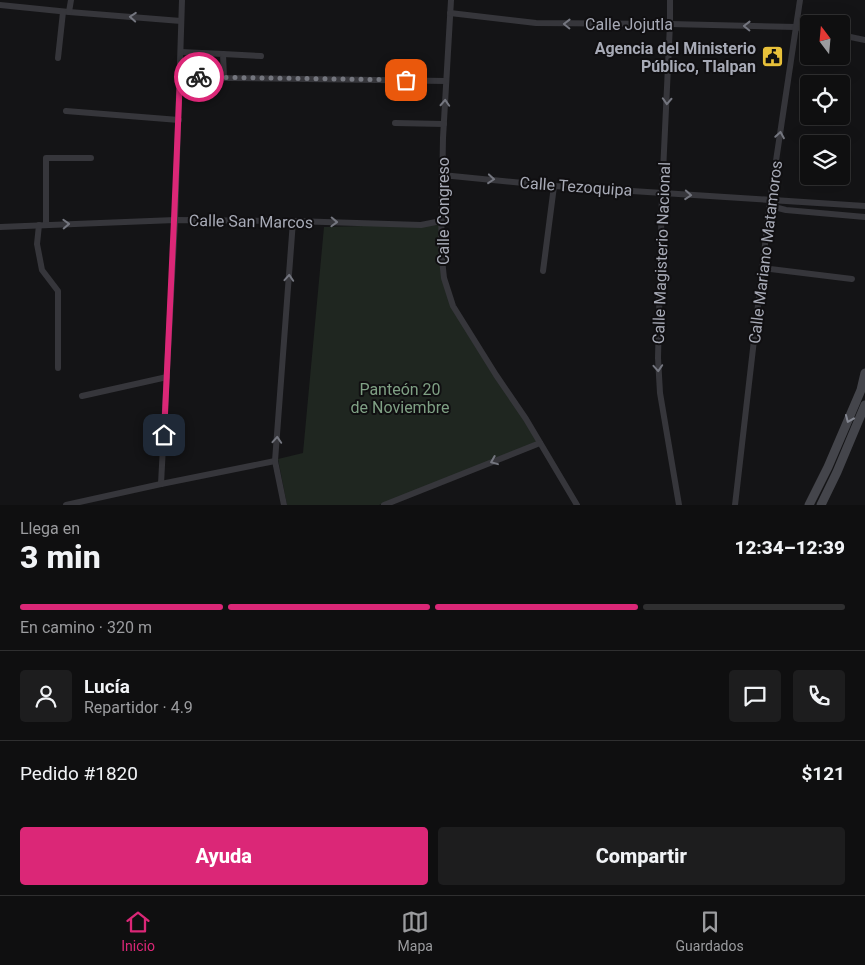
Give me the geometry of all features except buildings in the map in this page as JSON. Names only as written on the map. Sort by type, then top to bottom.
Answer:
[{"type":"main road","points":[[809,505],[828,467],[861,390],[865,373]]},
{"type":"main road","points":[[821,505],[865,405]]},
{"type":"street","points":[[58,58],[66,12],[71,0]]},
{"type":"street","points":[[162,484],[179,120],[182,0]]},
{"type":"street","name":"Calle Congreso","points":[[451,0],[442,175],[441,250],[444,278],[453,306],[577,505]]},
{"type":"street","name":"Calle Magisterio Nacional","points":[[670,0],[662,193],[658,358],[660,393],[679,505]]},
{"type":"street","name":"Calle Mariano Matamoros","points":[[735,505],[770,201],[800,0]]},
{"type":"street","points":[[0,6],[181,21]]},
{"type":"street","name":"Calle Jojutla","points":[[450,13],[536,24],[670,24],[800,28]]},
{"type":"street","points":[[850,37],[865,40]]},
{"type":"street","points":[[180,52],[261,56]]},
{"type":"street","points":[[223,54],[224,78]]},
{"type":"street","points":[[180,76],[446,81]]},
{"type":"street","points":[[66,111],[179,120]]},
{"type":"street","points":[[395,123],[444,124]]},
{"type":"street","points":[[58,368],[58,292],[42,270],[37,244],[42,225],[46,158],[91,158]]},
{"type":"street","name":"Calle Tezoquipa","points":[[442,175],[554,186],[865,206]]},
{"type":"street","points":[[543,270],[554,186]]},
{"type":"street","name":"Calle Tezoquipa","points":[[770,201],[778,208],[786,210],[865,217]]},
{"type":"street","name":"Calle San Marcos","points":[[0,227],[174,220],[420,225],[442,221]]},
{"type":"street","points":[[284,505],[275,461],[293,221]]},
{"type":"street","points":[[762,268],[852,278]]},
{"type":"street","points":[[82,396],[167,377]]},
{"type":"street","points":[[384,505],[540,443]]},
{"type":"street","points":[[66,505],[275,461]]},
{"type":"green space","name":"Panteón 20 de Noviembre","points":[[441,224],[441,252],[452,307],[538,442],[379,505],[287,505],[278,459],[303,453],[324,227]]},
{"type":"way so far","points":[[199,77],[406,80]]},
{"type":"place","name":"Agencia del Ministerio Público, Tlalpan","points":[[772,57]]},
{"type":"route","points":[[164,435],[180,76],[199,77]]}]
